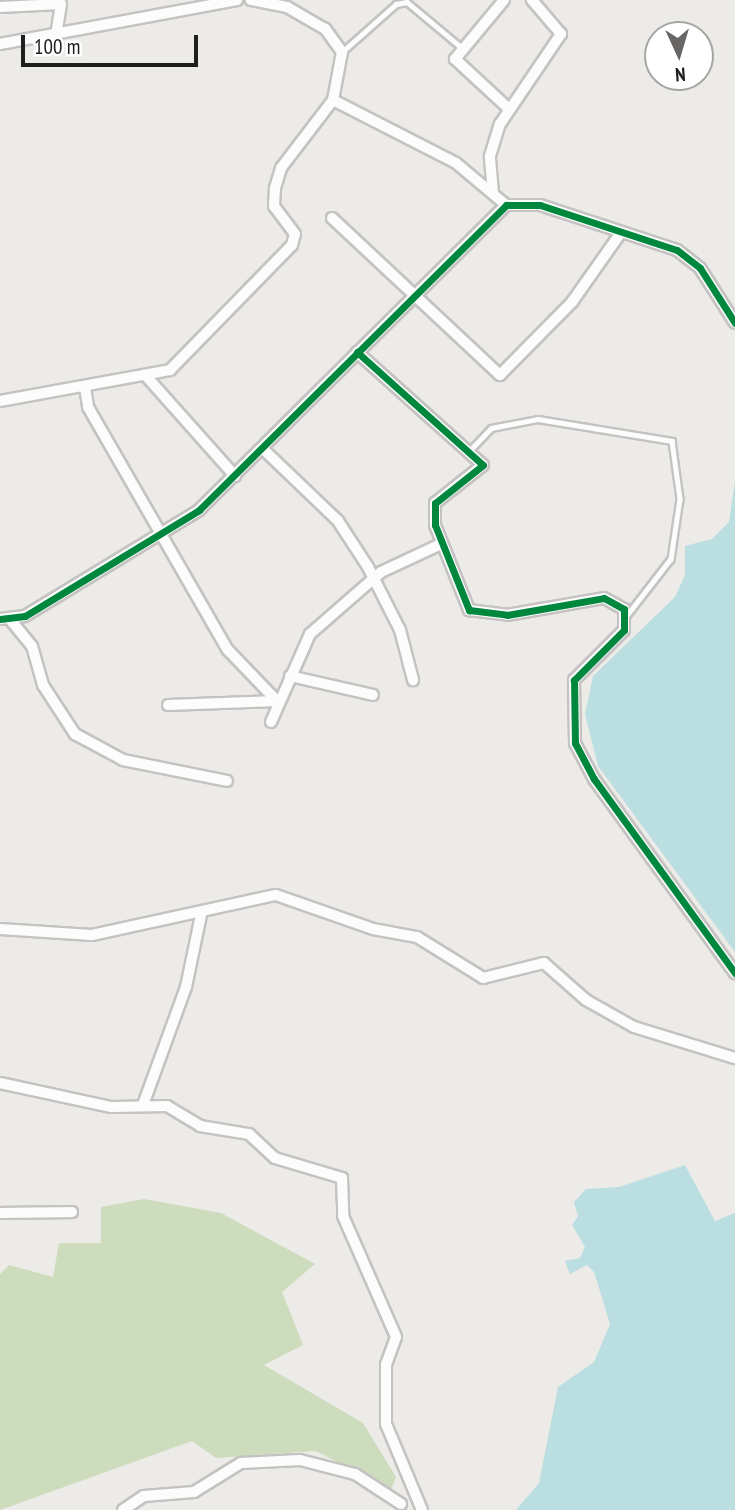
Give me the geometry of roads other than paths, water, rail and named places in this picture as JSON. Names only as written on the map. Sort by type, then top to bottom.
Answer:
[{"type":"street","points":[[0,44],[56,37],[237,0]]},
{"type":"street","points":[[0,401],[146,376],[184,358],[292,245],[295,234],[274,206],[275,188],[281,168],[333,100],[342,52],[325,29],[296,12],[251,0]]},
{"type":"street","points":[[504,0],[461,47],[454,59],[508,108]]},
{"type":"street","points":[[493,193],[490,156],[508,108],[561,34],[532,0]]},
{"type":"street","points":[[0,7],[61,4],[56,37]]},
{"type":"street","points":[[333,100],[456,163],[506,205],[540,205],[620,234],[677,250],[700,268],[735,323]]},
{"type":"street","points":[[4,618],[25,616],[164,534],[235,476],[411,294],[506,205]]},
{"type":"street","points":[[332,218],[500,375],[572,302],[620,234]]},
{"type":"street","points":[[357,352],[434,426],[470,450],[483,465],[478,475],[435,503],[441,544],[469,610],[507,615],[604,598],[626,617],[617,640],[574,680],[575,743],[594,779],[735,973]]},
{"type":"street","points":[[146,376],[235,476]]},
{"type":"street","points":[[85,387],[88,407],[164,534],[228,650],[277,702]]},
{"type":"street","points":[[263,449],[338,522],[375,579],[400,630],[413,680]]},
{"type":"street","points":[[271,722],[277,702],[310,635],[375,579],[441,544]]},
{"type":"street","points":[[4,618],[32,646],[43,685],[75,734],[123,760],[227,781]]},
{"type":"street","points":[[290,676],[373,695]]},
{"type":"street","points":[[169,705],[277,702]]},
{"type":"street","points":[[0,929],[62,938],[201,915],[276,895],[373,929],[417,937],[483,978],[544,963],[586,1000],[634,1027],[735,1058]]},
{"type":"street","points":[[143,1105],[186,987],[201,915]]},
{"type":"street","points":[[0,1083],[111,1107],[167,1106],[200,1126],[249,1134],[275,1157],[345,1182],[343,1216],[396,1337],[386,1364],[386,1424],[422,1510]]},
{"type":"street","points":[[0,1213],[72,1212]]},
{"type":"street","points":[[123,1510],[144,1496],[194,1492],[241,1463],[300,1460],[355,1474],[401,1504]]},
{"type":"lane","points":[[342,52],[396,4],[408,2],[461,47]]},
{"type":"lane","points":[[470,450],[491,428],[528,419],[672,441],[680,499],[675,544],[663,573],[626,617]]},
{"type":"water","points":[[735,481],[735,952],[598,766],[585,714],[593,676],[675,597],[685,575],[685,546],[712,539],[729,522]]},
{"type":"water","points":[[685,1165],[715,1221],[735,1213],[735,1510],[516,1510],[539,1483],[558,1387],[594,1362],[610,1324],[594,1272],[587,1265],[570,1274],[565,1261],[580,1258],[585,1247],[572,1225],[578,1216],[574,1202],[586,1189],[619,1187]]}]
